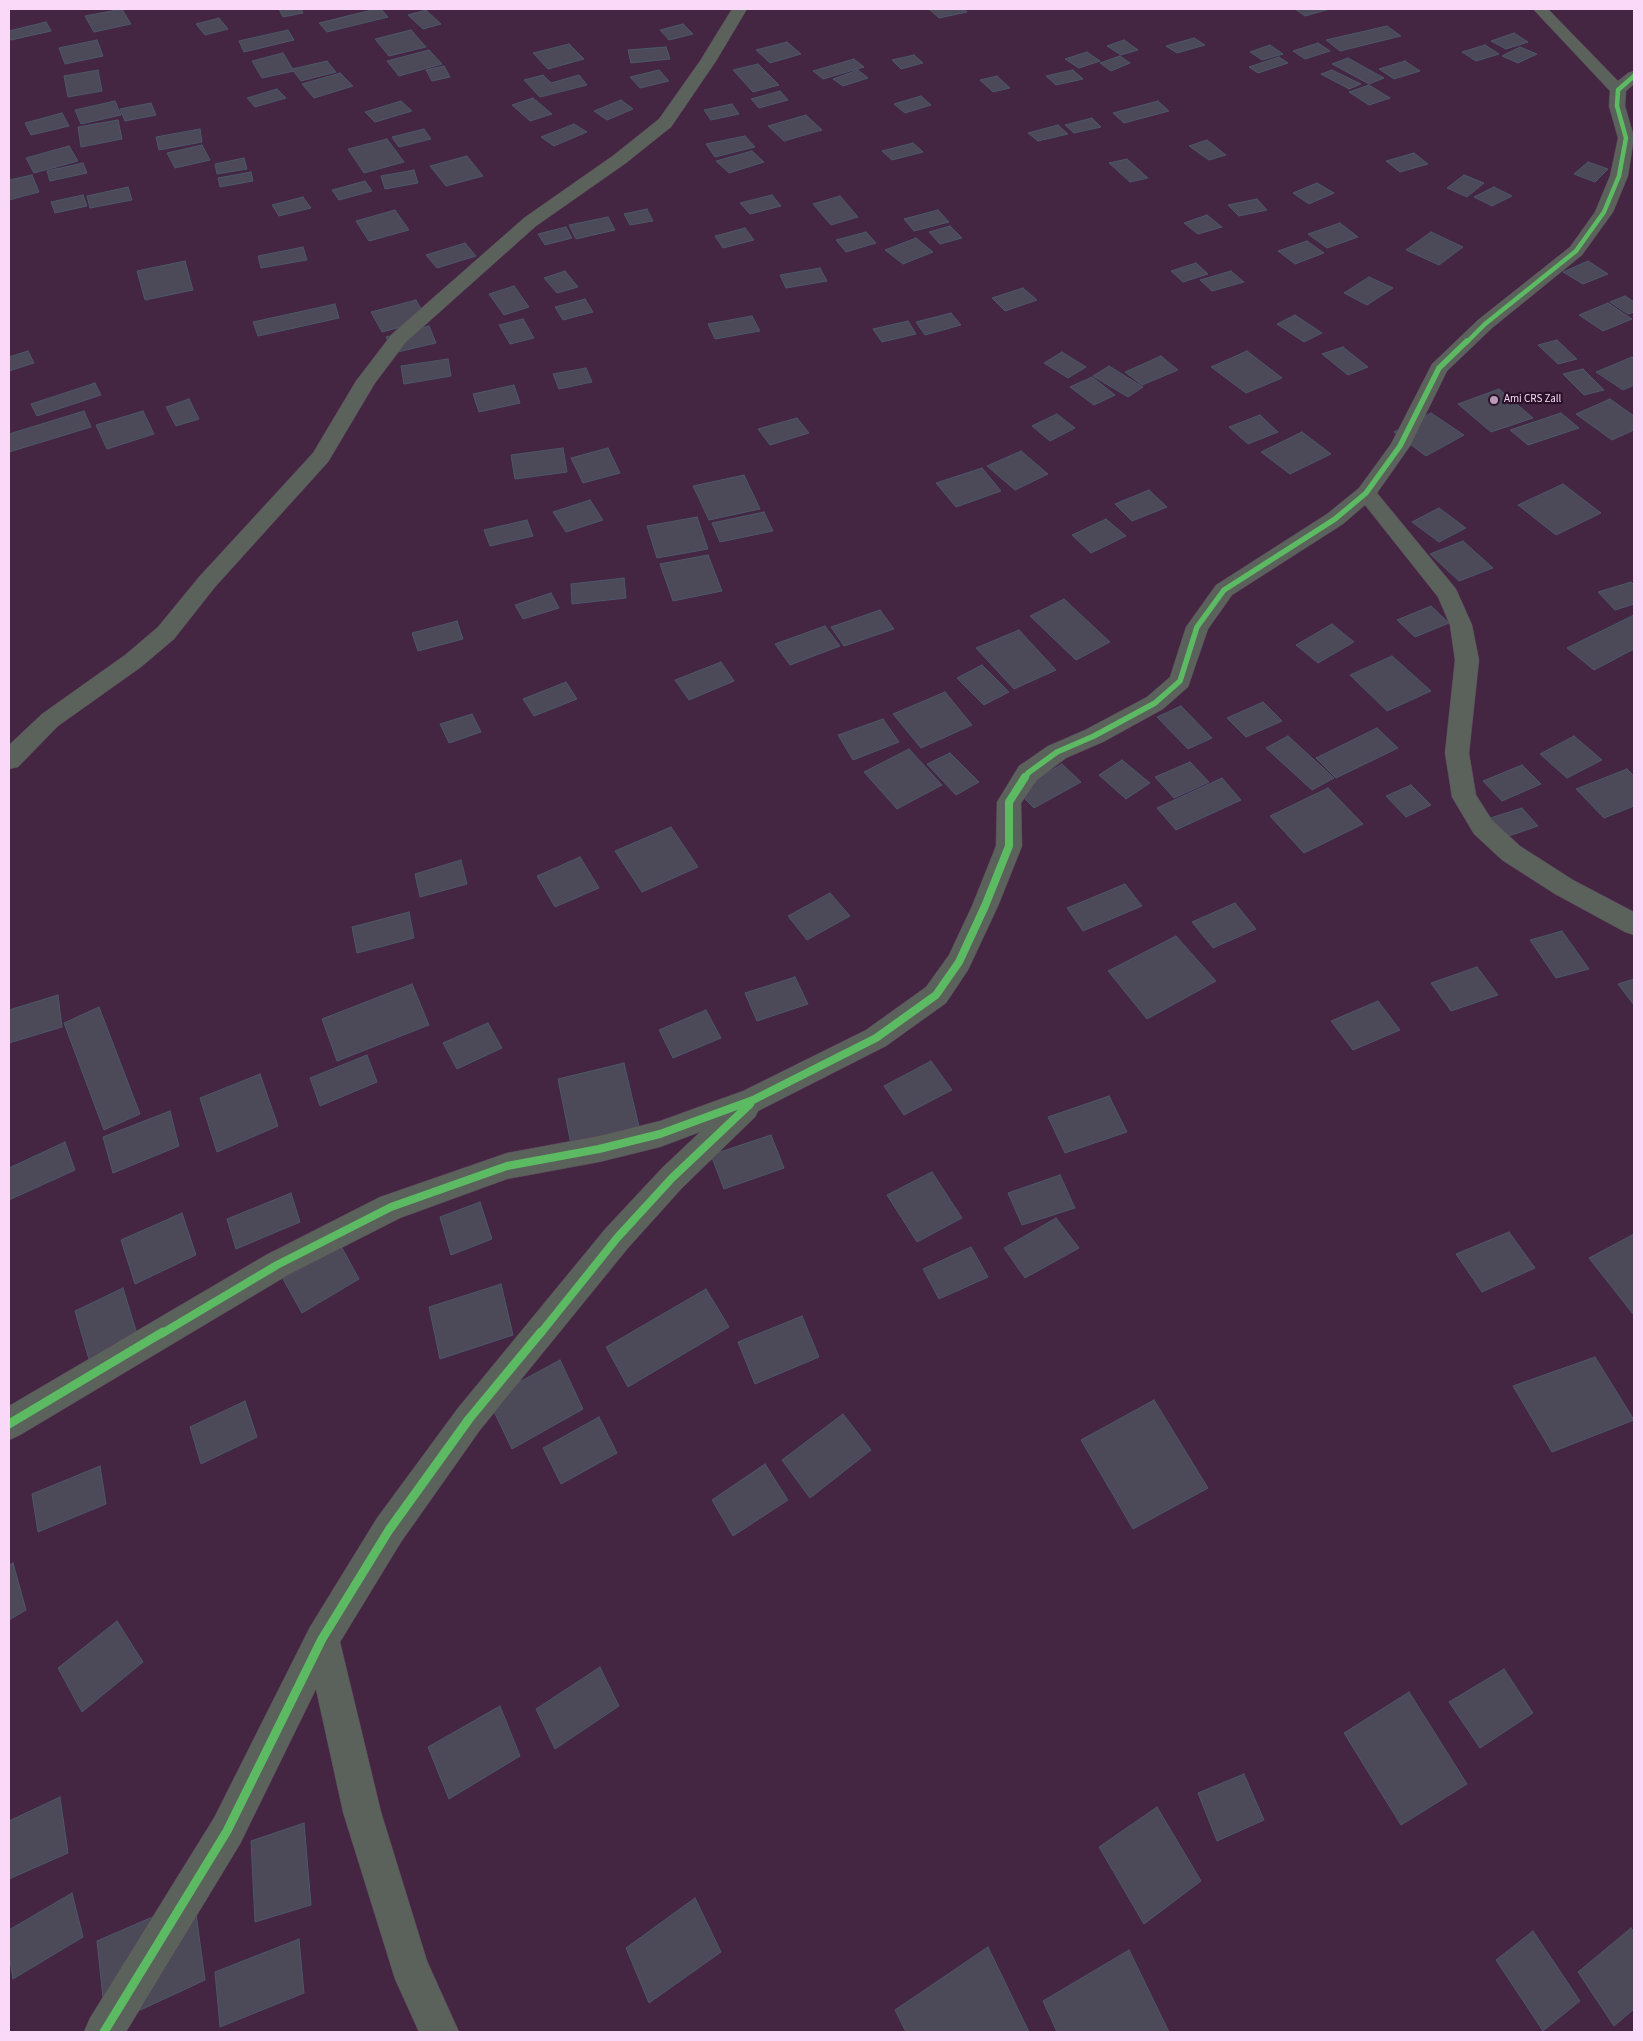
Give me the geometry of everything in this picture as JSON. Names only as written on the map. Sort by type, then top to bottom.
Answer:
[{"type":"street","points":[[9,760],[50,720],[133,661],[166,633],[207,582],[321,457],[366,381],[399,338],[530,222],[620,159],[665,123],[708,61],[739,9]]},
{"type":"street","points":[[1540,9],[1550,17],[1618,90]]},
{"type":"street","points":[[9,1424],[277,1265],[391,1207],[507,1166],[599,1149],[660,1134],[753,1100],[876,1038],[936,995],[959,962],[986,906],[1009,846],[1010,802],[1028,773],[1057,752],[1094,736],[1155,703],[1180,681],[1197,627],[1224,590],[1335,520],[1366,493],[1400,446],[1439,368],[1485,324],[1576,251],[1604,212],[1619,176],[1630,141],[1617,106],[1618,90],[1634,76]]},
{"type":"street","points":[[1366,493],[1448,594],[1461,624],[1467,660],[1457,753],[1464,797],[1482,827],[1512,853],[1556,882],[1634,924]]},
{"type":"street","points":[[104,2032],[227,1831],[322,1639],[388,1530],[469,1419],[617,1238],[672,1178],[753,1100]]},
{"type":"street","points":[[322,1639],[362,1812],[409,1965],[439,2032]]},
{"type":"building","points":[[122,9],[131,24],[94,32],[85,16]]},
{"type":"building","points":[[279,9],[301,9],[303,13],[283,17]]},
{"type":"building","points":[[381,9],[388,17],[327,32],[319,23]]},
{"type":"building","points":[[929,9],[963,9],[967,12],[939,18]]},
{"type":"building","points":[[1295,9],[1330,9],[1305,16]]},
{"type":"building","points":[[426,10],[441,24],[423,29],[408,15]]},
{"type":"building","points":[[219,18],[228,29],[205,35],[196,24]]},
{"type":"building","points":[[46,22],[51,31],[11,40],[9,36],[9,31]]},
{"type":"building","points":[[683,24],[693,34],[669,40],[660,30]]},
{"type":"building","points":[[1387,26],[1401,36],[1340,51],[1326,40]]},
{"type":"building","points":[[288,30],[294,40],[244,52],[239,41]]},
{"type":"building","points":[[411,30],[426,47],[389,56],[375,39]]},
{"type":"building","points":[[1514,33],[1528,42],[1506,49],[1491,41]]},
{"type":"building","points":[[1194,38],[1205,45],[1177,53],[1166,46]]},
{"type":"building","points":[[97,40],[103,56],[65,64],[59,48]]},
{"type":"building","points":[[1124,40],[1138,50],[1121,55],[1107,46]]},
{"type":"building","points":[[787,42],[801,54],[770,63],[756,50]]},
{"type":"building","points":[[1318,43],[1330,51],[1305,59],[1293,51]]},
{"type":"building","points":[[569,44],[584,59],[548,69],[533,53]]},
{"type":"building","points":[[1270,45],[1283,54],[1262,60],[1250,52]]},
{"type":"building","points":[[1485,45],[1499,54],[1476,61],[1462,52]]},
{"type":"building","points":[[666,47],[670,59],[631,63],[628,50]]},
{"type":"building","points":[[1520,47],[1537,54],[1518,63],[1502,56]]},
{"type":"building","points":[[429,50],[442,64],[399,76],[387,61]]},
{"type":"building","points":[[1087,52],[1100,61],[1079,68],[1065,59]]},
{"type":"building","points":[[283,53],[294,71],[262,78],[252,61]]},
{"type":"building","points":[[914,55],[923,63],[901,69],[892,60]]},
{"type":"building","points":[[1120,56],[1130,63],[1111,71],[1100,63]]},
{"type":"building","points":[[1279,57],[1288,63],[1258,73],[1249,67]]},
{"type":"building","points":[[1348,58],[1384,78],[1369,84],[1332,64]]},
{"type":"building","points":[[854,59],[864,67],[823,79],[813,71]]},
{"type":"building","points":[[327,61],[336,72],[301,81],[292,69]]},
{"type":"building","points":[[1405,61],[1420,71],[1394,79],[1379,69]]},
{"type":"building","points":[[758,64],[779,85],[753,92],[733,70]]},
{"type":"building","points":[[444,66],[450,77],[432,81],[426,70]]},
{"type":"building","points":[[98,70],[102,91],[68,97],[64,76]]},
{"type":"building","points":[[659,70],[669,81],[640,88],[630,77]]},
{"type":"building","points":[[858,70],[868,78],[843,86],[833,79]]},
{"type":"building","points":[[1073,70],[1083,79],[1056,85],[1046,76]]},
{"type":"building","points":[[1332,70],[1361,84],[1349,89],[1321,74]]},
{"type":"building","points":[[340,73],[353,86],[314,98],[302,84]]},
{"type":"building","points":[[543,75],[551,83],[579,75],[587,85],[540,97],[524,80]]},
{"type":"building","points":[[997,76],[1010,88],[993,92],[980,80]]},
{"type":"building","points":[[1369,85],[1390,98],[1369,105],[1349,92]]},
{"type":"building","points":[[277,89],[286,98],[255,107],[247,98]]},
{"type":"building","points":[[780,91],[788,100],[759,108],[751,99]]},
{"type":"building","points":[[921,96],[931,105],[905,113],[894,104]]},
{"type":"building","points":[[533,98],[552,114],[530,121],[512,105]]},
{"type":"building","points":[[621,100],[633,109],[607,120],[594,111]]},
{"type":"building","points":[[115,101],[121,115],[81,124],[75,110]]},
{"type":"building","points":[[401,101],[412,111],[375,122],[365,112]]},
{"type":"building","points":[[1158,101],[1169,111],[1124,123],[1113,113]]},
{"type":"building","points":[[151,103],[156,115],[125,121],[120,109]]},
{"type":"building","points":[[732,104],[739,114],[711,120],[704,110]]},
{"type":"building","points":[[62,113],[69,126],[31,135],[25,123]]},
{"type":"building","points":[[806,115],[822,130],[784,141],[768,126]]},
{"type":"building","points":[[1092,118],[1101,127],[1074,133],[1065,125]]},
{"type":"building","points":[[118,120],[122,139],[81,147],[78,127]]},
{"type":"building","points":[[574,124],[587,132],[554,146],[541,137]]},
{"type":"building","points":[[1058,125],[1068,134],[1038,141],[1028,133]]},
{"type":"building","points":[[200,129],[202,142],[159,150],[156,137]]},
{"type":"building","points":[[424,129],[431,139],[399,147],[392,137]]},
{"type":"building","points":[[745,136],[755,147],[715,157],[706,144]]},
{"type":"building","points":[[387,139],[404,162],[364,173],[348,149]]},
{"type":"building","points":[[1207,140],[1226,155],[1209,160],[1189,146]]},
{"type":"building","points":[[913,143],[923,152],[892,160],[882,151]]},
{"type":"building","points":[[202,145],[210,160],[175,168],[167,153]]},
{"type":"building","points":[[69,146],[78,161],[34,173],[26,158]]},
{"type":"building","points":[[752,151],[764,162],[729,173],[716,161]]},
{"type":"building","points":[[1414,153],[1428,164],[1400,172],[1386,161]]},
{"type":"building","points":[[467,156],[483,176],[446,186],[430,166]]},
{"type":"building","points":[[244,158],[247,169],[217,174],[215,164]]},
{"type":"building","points":[[1127,159],[1148,178],[1130,182],[1109,163]]},
{"type":"building","points":[[1588,162],[1608,169],[1595,182],[1574,174]]},
{"type":"building","points":[[83,163],[87,173],[50,181],[47,171]]},
{"type":"building","points":[[414,170],[418,183],[385,189],[381,176]]},
{"type":"building","points":[[251,172],[253,181],[220,187],[218,178]]},
{"type":"building","points":[[32,175],[39,192],[9,200],[9,180]]},
{"type":"building","points":[[1464,175],[1484,183],[1467,197],[1447,188]]},
{"type":"building","points":[[365,181],[372,191],[339,200],[332,190]]},
{"type":"building","points":[[1317,183],[1334,193],[1309,204],[1293,193]]},
{"type":"building","points":[[128,187],[132,200],[90,208],[87,196]]},
{"type":"building","points":[[1494,187],[1512,196],[1492,206],[1474,197]]},
{"type":"building","points":[[83,195],[87,206],[55,213],[51,202]]},
{"type":"building","points":[[772,195],[781,206],[750,214],[740,203]]},
{"type":"building","points":[[840,196],[858,217],[831,225],[813,204]]},
{"type":"building","points":[[303,197],[311,208],[279,216],[272,205]]},
{"type":"building","points":[[1257,199],[1267,210],[1239,216],[1228,205]]},
{"type":"building","points":[[647,209],[653,221],[630,225],[624,214]]},
{"type":"building","points":[[395,210],[409,230],[369,241],[356,221]]},
{"type":"building","points":[[938,210],[949,222],[914,231],[904,219]]},
{"type":"building","points":[[1207,215],[1222,227],[1198,234],[1184,223]]},
{"type":"building","points":[[608,217],[615,230],[576,239],[569,225]]},
{"type":"building","points":[[1340,223],[1358,237],[1327,248],[1308,234]]},
{"type":"building","points":[[950,226],[962,238],[940,244],[929,232]]},
{"type":"building","points":[[566,227],[572,238],[545,245],[538,234]]},
{"type":"building","points":[[745,228],[754,240],[723,248],[715,236]]},
{"type":"building","points":[[866,232],[876,243],[846,252],[836,240]]},
{"type":"building","points":[[1431,232],[1463,247],[1439,265],[1406,250]]},
{"type":"building","points":[[916,238],[933,252],[903,264],[885,250]]},
{"type":"building","points":[[1307,241],[1324,253],[1295,264],[1278,251]]},
{"type":"building","points":[[465,243],[476,256],[437,268],[426,255]]},
{"type":"building","points":[[303,247],[307,260],[261,268],[258,256]]},
{"type":"building","points":[[185,261],[193,290],[145,300],[137,271]]},
{"type":"building","points":[[1588,261],[1608,274],[1583,284],[1563,272]]},
{"type":"building","points":[[1196,263],[1208,274],[1183,282],[1171,271]]},
{"type":"building","points":[[820,268],[827,281],[786,288],[780,275]]},
{"type":"building","points":[[565,271],[578,287],[557,293],[544,278]]},
{"type":"building","points":[[1231,271],[1244,282],[1212,291],[1200,280]]},
{"type":"building","points":[[1369,277],[1393,288],[1367,305],[1344,293]]},
{"type":"building","points":[[514,286],[529,307],[504,315],[489,294]]},
{"type":"building","points":[[1023,288],[1037,300],[1005,311],[992,298]]},
{"type":"building","points":[[1625,296],[1634,302],[1634,312],[1628,314],[1610,302]]},
{"type":"building","points":[[585,299],[593,312],[563,320],[555,307]]},
{"type":"building","points":[[416,300],[427,320],[382,332],[371,312]]},
{"type":"building","points":[[1608,303],[1632,319],[1603,331],[1579,315]]},
{"type":"building","points":[[335,304],[339,318],[258,336],[253,322]]},
{"type":"building","points":[[951,313],[961,325],[925,335],[916,322]]},
{"type":"building","points":[[1295,315],[1322,333],[1304,342],[1277,324]]},
{"type":"building","points":[[752,316],[760,331],[715,339],[708,324]]},
{"type":"building","points":[[523,319],[534,338],[510,344],[499,325]]},
{"type":"building","points":[[908,321],[916,334],[882,342],[873,329]]},
{"type":"building","points":[[429,326],[436,343],[393,353],[386,337]]},
{"type":"building","points":[[1557,340],[1577,359],[1558,364],[1538,345]]},
{"type":"building","points":[[1343,347],[1368,367],[1348,375],[1322,354]]},
{"type":"building","points":[[28,351],[34,363],[9,371],[9,357]]},
{"type":"building","points":[[1247,351],[1282,378],[1246,393],[1211,367]]},
{"type":"building","points":[[1062,352],[1086,367],[1068,378],[1044,363]]},
{"type":"building","points":[[1161,356],[1178,370],[1142,385],[1125,372]]},
{"type":"building","points":[[1632,357],[1634,359],[1634,385],[1623,390],[1596,372]]},
{"type":"building","points":[[448,359],[451,376],[404,384],[401,366]]},
{"type":"building","points":[[1109,366],[1143,387],[1128,397],[1093,376]]},
{"type":"building","points":[[586,368],[592,382],[559,389],[553,374]]},
{"type":"building","points":[[1583,369],[1604,390],[1584,395],[1563,374]]},
{"type":"building","points":[[1092,377],[1115,395],[1094,405],[1070,387]]},
{"type":"building","points":[[95,383],[101,395],[37,416],[31,404]]},
{"type":"building","points":[[514,385],[520,403],[479,412],[473,394]]},
{"type":"building","points":[[1499,389],[1533,418],[1491,432],[1458,404]]},
{"type":"building","points":[[189,399],[199,419],[176,426],[166,407]]},
{"type":"building","points":[[1610,399],[1634,416],[1634,430],[1612,440],[1576,414]]},
{"type":"building","points":[[84,411],[91,427],[9,452],[9,434]]},
{"type":"building","points":[[143,411],[154,434],[107,449],[96,425]]},
{"type":"building","points":[[1431,413],[1464,435],[1426,456],[1394,432]]},
{"type":"building","points":[[1561,413],[1579,428],[1528,445],[1510,430]]},
{"type":"building","points":[[1057,414],[1075,428],[1050,441],[1032,426]]},
{"type":"building","points":[[1260,415],[1278,432],[1248,444],[1229,427]]},
{"type":"building","points":[[797,418],[809,433],[770,445],[758,429]]},
{"type":"building","points":[[1302,432],[1331,454],[1290,474],[1261,452]]},
{"type":"building","points":[[563,448],[567,472],[515,479],[511,455]]},
{"type":"building","points":[[608,448],[620,473],[583,483],[571,458]]},
{"type":"building","points":[[1021,451],[1048,474],[1015,490],[987,466]]},
{"type":"building","points":[[982,468],[1001,491],[956,507],[936,483]]},
{"type":"building","points":[[744,475],[760,509],[709,520],[693,486]]},
{"type":"building","points":[[1563,484],[1601,513],[1556,535],[1518,505]]},
{"type":"building","points":[[1149,490],[1167,507],[1132,521],[1115,504]]},
{"type":"building","points":[[590,500],[603,520],[566,532],[553,512]]},
{"type":"building","points":[[1439,508],[1466,528],[1439,542],[1412,522]]},
{"type":"building","points":[[764,512],[773,531],[720,542],[712,523]]},
{"type":"building","points":[[697,517],[708,549],[657,558],[647,526]]},
{"type":"building","points":[[1106,519],[1126,536],[1091,553],[1072,535]]},
{"type":"building","points":[[527,520],[533,536],[490,546],[484,530]]},
{"type":"building","points":[[1463,541],[1493,568],[1459,581],[1430,554]]},
{"type":"building","points":[[708,555],[722,591],[673,601],[660,564]]},
{"type":"building","points":[[624,578],[626,598],[572,604],[571,584]]},
{"type":"building","points":[[1631,582],[1634,585],[1634,604],[1615,610],[1598,592]]},
{"type":"building","points":[[551,593],[559,608],[523,619],[515,605]]},
{"type":"building","points":[[1064,599],[1110,642],[1076,660],[1030,616]]},
{"type":"building","points":[[1431,606],[1449,623],[1415,637],[1397,620]]},
{"type":"building","points":[[880,610],[894,629],[844,646],[831,627]]},
{"type":"building","points":[[1634,615],[1634,649],[1594,670],[1567,648]]},
{"type":"building","points":[[457,621],[463,639],[418,651],[412,633]]},
{"type":"building","points":[[1332,624],[1354,642],[1318,663],[1296,645]]},
{"type":"building","points":[[825,626],[840,646],[790,665],[775,644]]},
{"type":"building","points":[[1019,630],[1056,670],[1014,689],[976,648]]},
{"type":"building","points":[[1392,656],[1431,691],[1387,711],[1350,675]]},
{"type":"building","points":[[721,662],[734,681],[689,700],[675,680]]},
{"type":"building","points":[[982,665],[1009,692],[984,705],[957,678]]},
{"type":"building","points":[[566,682],[577,699],[534,716],[523,699]]},
{"type":"building","points":[[945,692],[972,725],[921,748],[893,714]]},
{"type":"building","points":[[1263,702],[1282,721],[1246,737],[1227,718]]},
{"type":"building","points":[[1181,706],[1212,738],[1188,749],[1157,717]]},
{"type":"building","points":[[472,714],[481,732],[449,743],[440,724]]},
{"type":"building","points":[[883,719],[899,742],[853,760],[838,735]]},
{"type":"building","points":[[1377,728],[1398,748],[1336,778],[1316,758]]},
{"type":"building","points":[[1288,736],[1334,778],[1312,790],[1266,748]]},
{"type":"building","points":[[1574,736],[1602,760],[1567,778],[1540,754]]},
{"type":"building","points":[[909,749],[942,785],[897,809],[864,772]]},
{"type":"building","points":[[950,753],[979,782],[956,795],[927,764]]},
{"type":"building","points":[[1122,760],[1150,783],[1126,799],[1099,775]]},
{"type":"building","points":[[1190,762],[1209,782],[1174,798],[1155,777]]},
{"type":"building","points":[[1062,764],[1081,782],[1034,808],[1017,791]]},
{"type":"building","points":[[1522,765],[1541,784],[1502,801],[1483,781]]},
{"type":"building","points":[[1627,769],[1634,776],[1634,806],[1604,818],[1576,789]]},
{"type":"building","points":[[1222,778],[1241,800],[1176,830],[1157,808]]},
{"type":"building","points":[[1411,785],[1431,805],[1406,817],[1386,796]]},
{"type":"building","points":[[1328,788],[1363,824],[1304,853],[1270,816]]},
{"type":"building","points":[[1522,808],[1538,826],[1500,839],[1484,820]]},
{"type":"building","points":[[671,827],[698,867],[642,892],[615,851]]},
{"type":"building","points":[[580,857],[599,888],[555,907],[537,876]]},
{"type":"building","points":[[461,860],[467,884],[420,897],[415,874]]},
{"type":"building","points":[[1125,884],[1142,906],[1083,931],[1067,908]]},
{"type":"building","points":[[830,893],[850,916],[807,940],[788,916]]},
{"type":"building","points":[[1235,903],[1256,929],[1213,948],[1192,922]]},
{"type":"building","points":[[409,912],[414,938],[357,953],[352,927]]},
{"type":"building","points":[[1562,931],[1589,969],[1556,978],[1530,940]]},
{"type":"building","points":[[1176,936],[1216,981],[1147,1019],[1108,971]]},
{"type":"building","points":[[1477,967],[1498,995],[1451,1011],[1431,983]]},
{"type":"building","points":[[795,977],[808,1004],[757,1021],[745,993]]},
{"type":"building","points":[[1634,979],[1634,1005],[1618,984]]},
{"type":"building","points":[[412,984],[429,1025],[337,1061],[322,1019]]},
{"type":"building","points":[[58,995],[62,1027],[9,1043],[9,1010]]},
{"type":"building","points":[[1378,1001],[1400,1030],[1353,1050],[1331,1021]]},
{"type":"building","points":[[99,1007],[140,1114],[104,1130],[64,1023]]},
{"type":"building","points":[[706,1010],[721,1038],[673,1058],[659,1030]]},
{"type":"building","points":[[488,1023],[502,1048],[457,1069],[443,1043]]},
{"type":"building","points":[[367,1055],[377,1082],[320,1106],[310,1078]]},
{"type":"building","points":[[931,1061],[952,1090],[904,1115],[884,1086]]},
{"type":"building","points":[[624,1063],[640,1131],[572,1149],[558,1079]]},
{"type":"building","points":[[260,1074],[278,1126],[217,1152],[200,1098]]},
{"type":"building","points":[[1109,1096],[1127,1132],[1065,1153],[1048,1117]]},
{"type":"building","points":[[170,1111],[179,1146],[113,1173],[103,1137]]},
{"type":"building","points":[[771,1135],[784,1168],[724,1189],[711,1155]]},
{"type":"building","points":[[65,1142],[75,1170],[9,1200],[9,1168]]},
{"type":"building","points":[[932,1172],[962,1218],[917,1242],[887,1195]]},
{"type":"building","points":[[1060,1175],[1075,1208],[1022,1225],[1008,1193]]},
{"type":"building","points":[[291,1193],[300,1222],[236,1249],[227,1219]]},
{"type":"building","points":[[480,1202],[492,1239],[451,1255],[440,1217]]},
{"type":"building","points":[[182,1213],[196,1255],[135,1284],[121,1240]]},
{"type":"building","points":[[1056,1218],[1079,1248],[1025,1278],[1004,1248]]},
{"type":"building","points":[[1509,1232],[1535,1268],[1482,1292],[1456,1254]]},
{"type":"building","points":[[1634,1234],[1634,1313],[1633,1314],[1589,1258]]},
{"type":"building","points":[[341,1246],[359,1279],[302,1313],[283,1279]]},
{"type":"building","points":[[971,1247],[988,1277],[939,1299],[923,1269]]},
{"type":"building","points":[[501,1284],[513,1335],[440,1359],[429,1307]]},
{"type":"building","points":[[123,1288],[141,1347],[92,1370],[75,1311]]},
{"type":"building","points":[[706,1289],[729,1327],[628,1387],[606,1347]]},
{"type":"building","points":[[802,1316],[819,1357],[755,1384],[738,1342]]},
{"type":"building","points":[[1595,1357],[1634,1420],[1552,1452],[1513,1386]]},
{"type":"building","points":[[560,1360],[583,1409],[512,1449],[488,1399]]},
{"type":"building","points":[[1154,1400],[1208,1488],[1133,1529],[1081,1440]]},
{"type":"building","points":[[245,1401],[257,1437],[201,1464],[190,1427]]},
{"type":"building","points":[[843,1414],[871,1450],[810,1498],[782,1460]]},
{"type":"building","points":[[599,1417],[617,1453],[561,1484],[543,1448]]},
{"type":"building","points":[[765,1464],[788,1500],[733,1536],[712,1500]]},
{"type":"building","points":[[100,1466],[106,1504],[38,1532],[32,1494]]},
{"type":"building","points":[[13,1563],[26,1610],[9,1620],[9,1565]]},
{"type":"building","points":[[117,1621],[143,1662],[82,1712],[58,1668]]},
{"type":"building","points":[[600,1667],[619,1706],[555,1749],[536,1709]]},
{"type":"building","points":[[1504,1669],[1533,1713],[1480,1748],[1449,1702]]},
{"type":"building","points":[[1409,1692],[1467,1784],[1401,1825],[1344,1733]]},
{"type":"building","points":[[500,1706],[520,1756],[449,1799],[428,1747]]},
{"type":"building","points":[[1244,1774],[1264,1820],[1217,1841],[1198,1793]]},
{"type":"building","points":[[60,1797],[68,1853],[9,1879],[9,1821]]},
{"type":"building","points":[[1157,1807],[1201,1881],[1144,1924],[1099,1847]]},
{"type":"building","points":[[304,1823],[311,1905],[255,1922],[251,1841]]},
{"type":"building","points":[[72,1893],[83,1937],[13,1979],[9,1955],[9,1930]]},
{"type":"building","points":[[695,1898],[721,1952],[649,2003],[626,1948]]},
{"type":"building","points":[[194,1899],[205,1980],[106,2026],[97,1941]]},
{"type":"building","points":[[1631,1928],[1634,1933],[1634,2009],[1614,2026],[1578,1972]]},
{"type":"building","points":[[1533,1931],[1580,2001],[1543,2031],[1496,1960]]},
{"type":"building","points":[[299,1939],[304,1993],[220,2027],[215,1972]]},
{"type":"building","points":[[988,1947],[1029,2032],[906,2032],[895,2010]]},
{"type":"building","points":[[1129,1950],[1169,2032],[1057,2032],[1043,2001]]},
{"type":"cycle path","points":[[9,1424],[277,1265],[391,1207],[507,1166],[599,1149],[660,1134],[753,1100],[876,1038],[936,995],[959,962],[985,906],[1009,846],[1009,802],[1028,773],[1057,752],[1094,736],[1155,703],[1180,681],[1197,627],[1224,590],[1335,519],[1366,493],[1400,446],[1439,368],[1485,324],[1576,251],[1604,212],[1619,176],[1626,138],[1617,106],[1618,90],[1634,76]]},
{"type":"cycle path","points":[[104,2032],[227,1831],[322,1639],[389,1530],[469,1419],[617,1238],[672,1178],[750,1104]]},
{"type":"place","name":"Ami CRS Zall","points":[[1494,400]]}]
